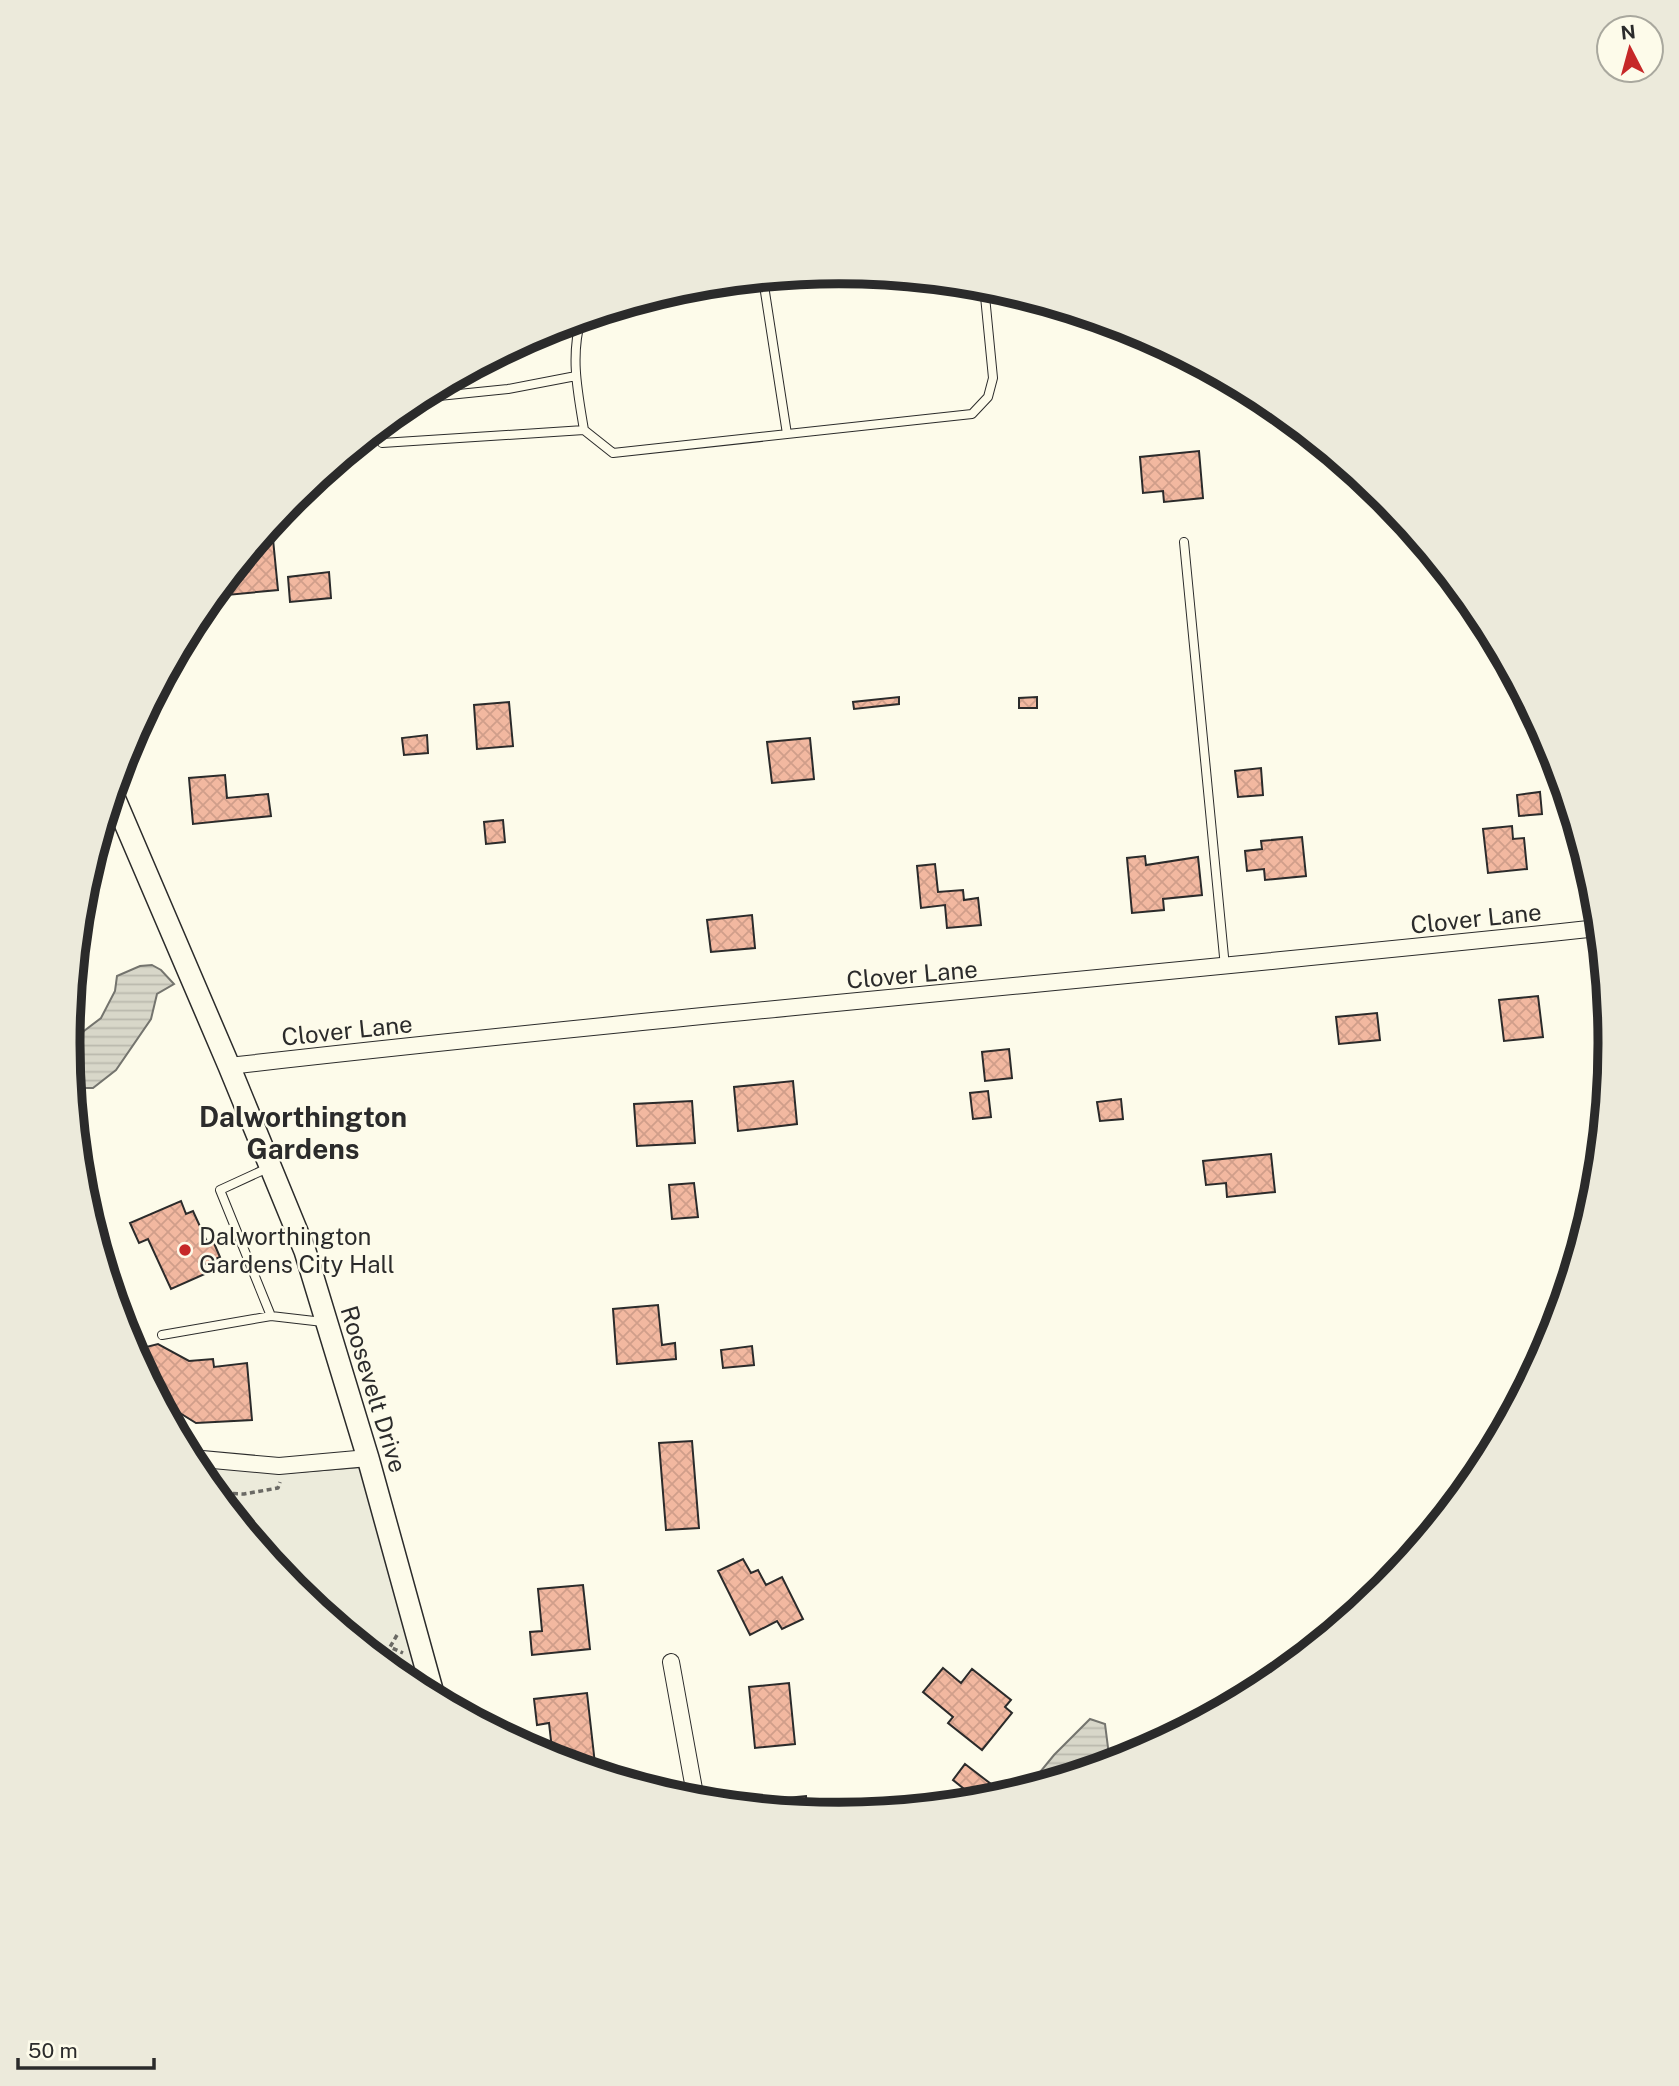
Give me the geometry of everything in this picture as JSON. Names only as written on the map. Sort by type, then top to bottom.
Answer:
[{"type":"street","name":"Roosevelt Drive","points":[[118,807],[305,1251],[368,1458],[430,1681]]},
{"type":"street","name":"Clover Lane","points":[[229,1066],[479,1038],[1225,967],[1590,929]]},
{"type":"street","points":[[205,1459],[279,1466],[368,1458]]},
{"type":"street","points":[[671,1662],[694,1788]]},
{"type":"lane","points":[[764,288],[787,434]]},
{"type":"lane","points":[[577,331],[575,339],[576,376],[584,430],[612,453],[972,414],[988,397],[993,378],[985,298]]},
{"type":"lane","points":[[445,395],[508,389],[576,376]]},
{"type":"lane","points":[[381,438],[382,443],[584,430]]},
{"type":"lane","points":[[1184,542],[1225,967]]},
{"type":"lane","points":[[270,1167],[220,1190],[271,1316]]},
{"type":"lane","points":[[162,1335],[271,1316],[326,1322]]},
{"type":"path","points":[[229,1493],[244,1494],[278,1488],[283,1473]]},
{"type":"path","points":[[403,1653],[390,1647],[410,1608]]},
{"type":"shaded area","points":[[152,965],[174,984],[157,994],[151,1019],[116,1070],[93,1088],[82,1088],[80,1036],[101,1018],[115,991],[117,976],[140,966]]},
{"type":"shaded area","points":[[209,1466],[283,1473],[363,1467],[424,1677],[377,1645],[303,1580],[237,1505]]},
{"type":"shaded area","points":[[1090,1719],[1105,1724],[1109,1752],[1037,1776]]},
{"type":"building","points":[[1199,451],[1203,498],[1164,502],[1163,491],[1143,493],[1140,457]]},
{"type":"building","points":[[273,539],[278,590],[227,595],[237,581]]},
{"type":"building","points":[[329,572],[331,598],[290,602],[288,577]]},
{"type":"building","points":[[899,697],[899,704],[854,709],[853,702]]},
{"type":"building","points":[[1037,697],[1037,708],[1019,708],[1019,698]]},
{"type":"building","points":[[509,702],[513,746],[477,749],[474,705]]},
{"type":"building","points":[[427,735],[428,753],[404,755],[402,738]]},
{"type":"building","points":[[810,738],[814,779],[772,783],[767,742]]},
{"type":"building","points":[[1261,768],[1263,795],[1238,797],[1235,771]]},
{"type":"building","points":[[225,775],[227,798],[268,794],[271,816],[193,824],[189,778]]},
{"type":"building","points":[[1540,792],[1542,814],[1519,816],[1517,795]]},
{"type":"building","points":[[503,820],[505,842],[486,844],[484,822]]},
{"type":"building","points":[[1512,826],[1513,839],[1524,838],[1527,869],[1488,873],[1483,829]]},
{"type":"building","points":[[1302,837],[1306,876],[1265,880],[1264,869],[1247,871],[1245,851],[1262,849],[1261,841]]},
{"type":"building","points":[[1145,856],[1146,865],[1198,857],[1202,895],[1163,899],[1164,910],[1132,913],[1127,858]]},
{"type":"building","points":[[935,864],[938,892],[963,890],[964,900],[978,898],[981,925],[947,928],[945,905],[921,908],[917,866]]},
{"type":"building","points":[[752,915],[755,948],[711,952],[707,920]]},
{"type":"building","points":[[1538,996],[1543,1037],[1504,1041],[1499,1000]]},
{"type":"building","points":[[1377,1013],[1380,1040],[1339,1044],[1336,1017]]},
{"type":"building","points":[[1009,1049],[1012,1078],[985,1081],[982,1052]]},
{"type":"building","points":[[793,1081],[797,1124],[738,1131],[734,1087]]},
{"type":"building","points":[[988,1091],[991,1117],[973,1119],[970,1093]]},
{"type":"building","points":[[1121,1099],[1123,1119],[1100,1121],[1097,1102]]},
{"type":"building","points":[[692,1101],[695,1143],[637,1146],[634,1104]]},
{"type":"building","points":[[1271,1154],[1275,1192],[1227,1197],[1226,1183],[1206,1185],[1203,1161]]},
{"type":"building","points":[[694,1183],[698,1217],[672,1219],[669,1185]]},
{"type":"building","name":"Dalworthington Gardens City Hall","points":[[181,1201],[186,1214],[193,1211],[208,1244],[213,1241],[220,1257],[203,1265],[207,1273],[171,1289],[148,1239],[139,1243],[130,1223]]},
{"type":"building","points":[[658,1305],[662,1345],[675,1343],[676,1359],[617,1364],[613,1309]]},
{"type":"building","points":[[158,1344],[189,1361],[213,1359],[214,1367],[247,1363],[252,1420],[196,1423],[176,1410],[146,1347]]},
{"type":"building","points":[[752,1346],[754,1365],[723,1368],[721,1350]]},
{"type":"building","points":[[692,1441],[699,1528],[666,1530],[659,1443]]},
{"type":"building","points":[[743,1559],[751,1573],[758,1570],[766,1585],[782,1577],[803,1619],[782,1629],[777,1621],[750,1635],[718,1571]]},
{"type":"building","points":[[583,1585],[590,1649],[532,1655],[530,1632],[542,1631],[538,1589]]},
{"type":"building","points":[[943,1668],[961,1683],[972,1669],[1011,1700],[1005,1707],[1012,1713],[982,1750],[948,1723],[953,1717],[923,1692]]},
{"type":"building","points":[[789,1683],[795,1744],[755,1748],[749,1687]]},
{"type":"building","points":[[587,1693],[595,1762],[552,1745],[549,1723],[537,1725],[534,1699]]},
{"type":"building","points":[[965,1764],[991,1784],[989,1787],[967,1791],[953,1780]]},
{"type":"building","points":[[806,1796],[806,1801],[790,1800],[776,1799]]},
{"type":"place","name":"Dalworthington Gardens City Hall","points":[[185,1250]]},
{"type":"district","name":"Dalworthington Gardens","points":[[303,1132]]}]
